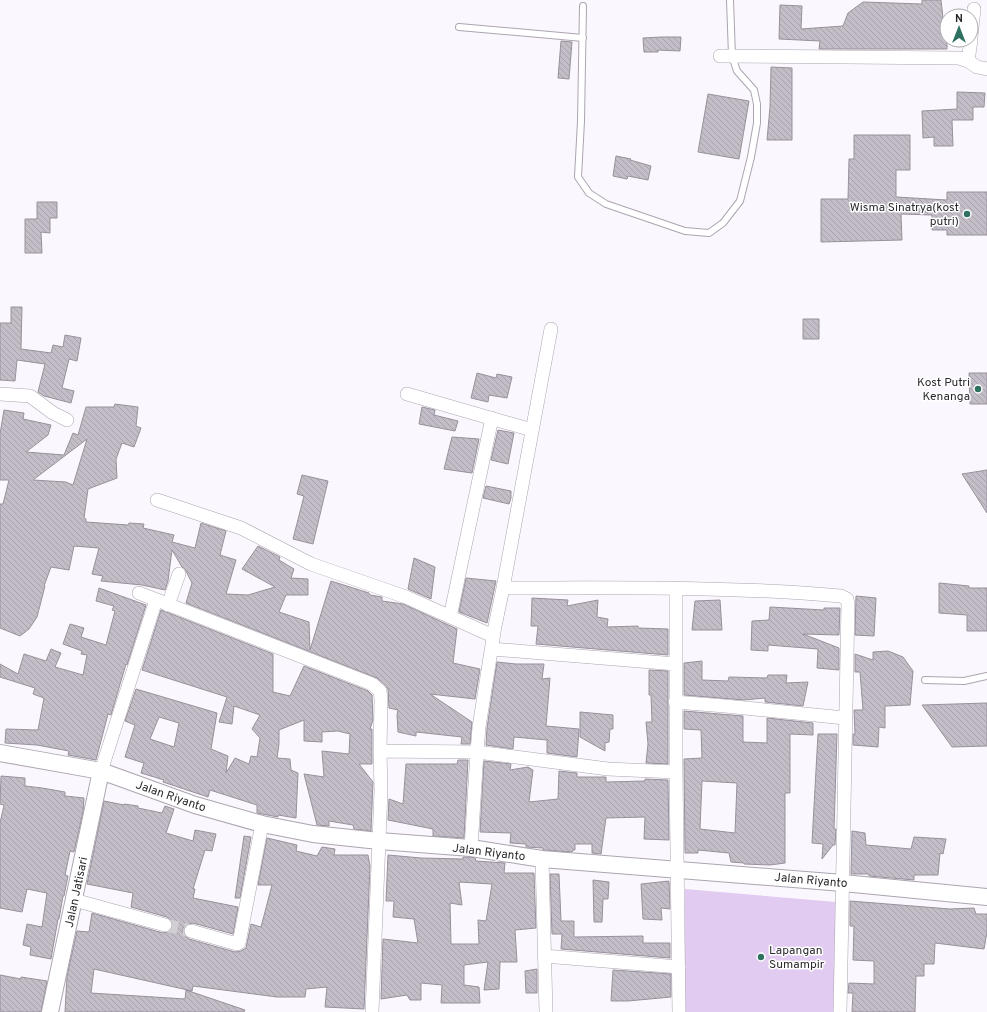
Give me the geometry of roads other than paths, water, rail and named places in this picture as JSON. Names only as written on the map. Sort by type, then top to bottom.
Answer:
[{"type":"street","points":[[968,61],[970,48]]},
{"type":"street","points":[[726,56],[958,58],[968,61],[977,67],[987,68]]},
{"type":"street","points":[[471,848],[476,752],[493,643],[552,329]]},
{"type":"street","points":[[0,394],[30,396],[53,413],[67,420]]},
{"type":"street","points":[[407,394],[532,430]]},
{"type":"street","points":[[450,617],[492,418]]},
{"type":"street","points":[[157,500],[242,528],[311,564],[406,597],[450,617],[493,643],[676,664]]},
{"type":"street","points":[[101,772],[162,603],[179,574]]},
{"type":"street","points":[[503,588],[676,588],[789,591],[841,596],[847,599],[840,1012]]},
{"type":"street","points":[[676,588],[675,702],[679,1012]]},
{"type":"street","points":[[139,593],[372,684],[380,691],[381,791],[372,1012]]},
{"type":"street","points":[[675,702],[733,706],[845,718]]},
{"type":"street","points":[[380,751],[476,752],[608,770],[676,772]]},
{"type":"street","name":"Jalan Riyanto","points":[[0,753],[101,772],[195,805],[262,824],[313,834],[471,848],[542,859],[843,883],[987,897]]},
{"type":"street","name":"Jalan Jatisari","points":[[50,1012],[101,772]]},
{"type":"street","points":[[191,931],[237,944],[239,943],[262,824]]},
{"type":"street","points":[[542,859],[546,1012]]},
{"type":"street","points":[[74,900],[165,924]]},
{"type":"street","points":[[544,956],[679,967]]},
{"type":"lane","points":[[583,6],[581,128],[578,177],[589,193],[606,204],[685,232],[709,233],[723,223],[740,201],[756,130],[757,104],[754,90],[726,56],[730,0]]},
{"type":"lane","points":[[459,27],[583,38]]},
{"type":"lane","points":[[925,680],[964,681],[987,676]]},
{"type":"tunnel","points":[[165,925],[191,931]]},
{"type":"place","name":"Wisma Sinatrya(kost putri)","points":[[967,214]]},
{"type":"place","name":"Kost Putri Kenanga","points":[[978,389]]},
{"type":"place","name":"Lapangan Sumampir","points":[[761,957]]}]
